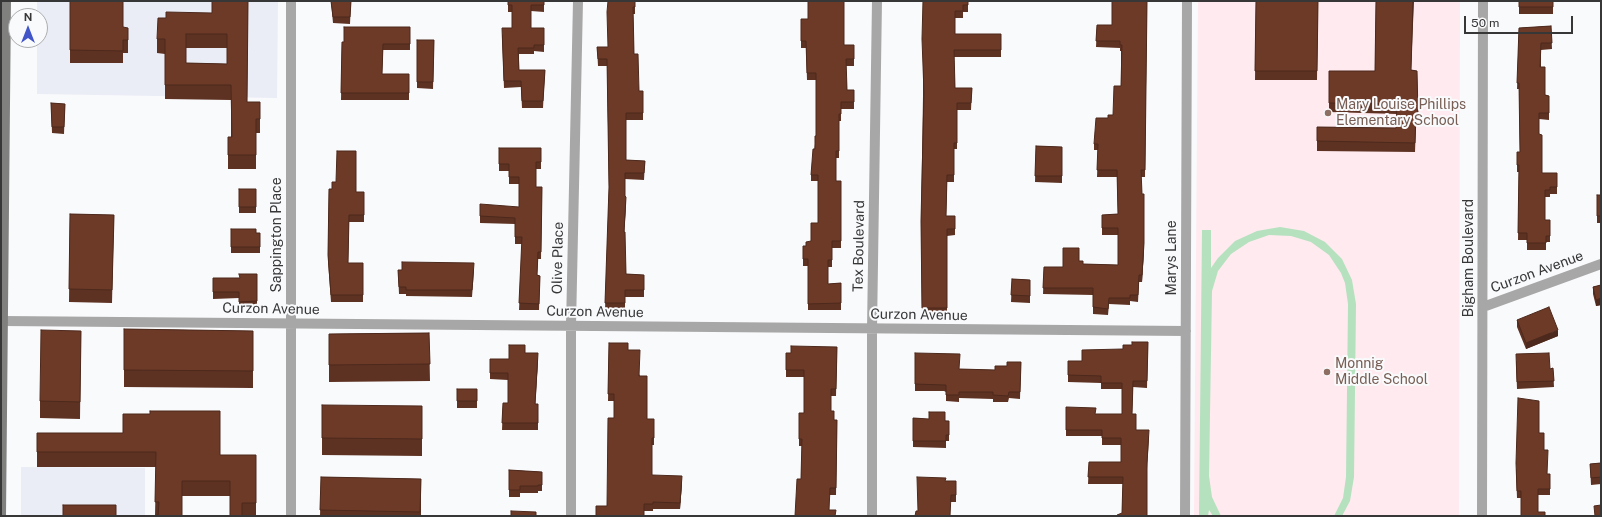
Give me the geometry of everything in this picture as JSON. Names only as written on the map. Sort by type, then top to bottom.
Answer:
[{"type":"street","points":[[1,516],[6,1]]},
{"type":"street","name":"Sappington Place","points":[[291,1],[291,516]]},
{"type":"street","name":"Olive Place","points":[[571,516],[571,326],[578,1]]},
{"type":"street","name":"Tex Boulevard","points":[[872,516],[872,329],[877,1]]},
{"type":"street","name":"Marys Lane","points":[[1185,516],[1187,1]]},
{"type":"street","name":"Bigham Boulevard","points":[[1482,516],[1483,1]]},
{"type":"street","name":"Curzon Avenue","points":[[1483,307],[1601,264]]},
{"type":"street","name":"Curzon Avenue","points":[[3,321],[1186,331]]},
{"type":"shaded area","points":[[37,1],[278,1],[277,98],[37,94],[37,48],[48,48],[48,8],[37,8]]},
{"type":"shaded area","points":[[1198,1],[1460,1],[1459,516],[1194,516]]},
{"type":"shaded area","points":[[21,467],[145,468],[145,516],[21,516]]},
{"type":"green space","points":[[1280,227],[1304,231],[1325,242],[1342,259],[1352,280],[1356,304],[1354,477],[1350,501],[1342,516],[1334,516],[1343,498],[1346,477],[1348,304],[1345,283],[1341,273],[1329,255],[1311,242],[1291,236],[1269,235],[1249,242],[1231,254],[1218,271],[1212,291],[1209,476],[1212,497],[1221,516],[1213,516],[1209,510],[1208,516],[1199,516],[1202,230],[1211,230],[1211,268],[1218,258],[1235,241],[1257,231]]},
{"type":"building","points":[[70,1],[123,1],[123,27],[128,28],[128,40],[123,40],[123,51],[70,50]]},
{"type":"building","points":[[212,1],[248,1],[247,102],[260,102],[260,119],[256,119],[256,155],[228,155],[228,137],[232,137],[231,85],[165,85],[165,39],[157,39],[158,18],[166,18],[166,12],[212,13]],"holes":[[[186,34],[227,34],[227,64],[186,63]]]},
{"type":"building","points":[[331,1],[351,1],[350,17],[333,17]]},
{"type":"building","points":[[508,1],[544,1],[544,5],[531,5],[531,28],[544,28],[544,45],[534,45],[534,48],[518,48],[519,70],[545,70],[543,101],[522,101],[521,81],[504,81],[502,28],[512,28],[512,5],[508,5]]},
{"type":"building","points":[[608,1],[635,1],[635,7],[633,7],[634,54],[638,54],[639,91],[643,91],[643,113],[626,113],[626,160],[645,161],[644,173],[625,173],[626,197],[624,232],[626,274],[644,275],[644,290],[625,290],[625,303],[605,303],[609,187],[607,59],[598,59],[597,47],[608,47]]},
{"type":"building","points":[[808,1],[844,1],[844,45],[854,45],[854,59],[846,59],[847,90],[854,90],[854,102],[841,102],[841,114],[839,114],[839,151],[836,151],[836,181],[841,181],[841,241],[832,241],[832,260],[828,260],[828,284],[841,283],[841,303],[808,304],[808,259],[803,259],[803,246],[806,246],[806,242],[811,241],[811,223],[818,223],[818,175],[811,175],[813,149],[815,149],[816,136],[816,73],[807,73],[806,41],[801,41],[801,19],[808,19]]},
{"type":"building","points":[[923,1],[968,1],[968,5],[963,5],[963,11],[955,11],[955,34],[1001,34],[1001,50],[954,50],[955,88],[972,88],[971,103],[957,103],[957,143],[954,143],[954,175],[947,175],[946,216],[955,216],[955,229],[947,229],[947,308],[922,308],[921,221],[924,93],[922,39]]},
{"type":"building","points":[[1112,1],[1147,1],[1145,170],[1141,170],[1142,194],[1144,194],[1144,243],[1142,275],[1139,275],[1138,295],[1130,295],[1130,298],[1109,298],[1108,309],[1093,307],[1093,288],[1043,288],[1044,267],[1063,267],[1063,248],[1079,248],[1079,261],[1083,261],[1083,264],[1118,265],[1118,228],[1102,228],[1102,215],[1118,214],[1117,170],[1097,170],[1098,144],[1094,144],[1096,118],[1108,118],[1108,115],[1113,115],[1114,86],[1121,86],[1122,45],[1120,45],[1120,41],[1096,41],[1097,25],[1112,25]]},
{"type":"building","points":[[1256,1],[1318,1],[1317,71],[1255,71]]},
{"type":"building","points":[[1376,1],[1413,1],[1411,70],[1417,71],[1418,114],[1416,114],[1415,143],[1317,141],[1317,127],[1396,128],[1397,104],[1329,103],[1329,71],[1375,71]]},
{"type":"building","points":[[1519,1],[1553,1],[1553,7],[1519,7]]},
{"type":"building","points":[[1551,26],[1552,43],[1541,43],[1540,67],[1545,67],[1545,95],[1549,96],[1549,113],[1539,113],[1539,134],[1542,135],[1542,173],[1557,173],[1557,187],[1550,187],[1550,190],[1545,190],[1545,220],[1550,220],[1550,236],[1546,236],[1546,243],[1527,243],[1527,233],[1518,233],[1519,165],[1517,165],[1517,152],[1520,152],[1519,83],[1517,83],[1519,28]]},
{"type":"building","points":[[344,27],[410,27],[410,44],[383,44],[382,74],[409,74],[409,93],[341,93],[342,42],[344,42]]},
{"type":"building","points":[[417,40],[434,40],[433,82],[417,82]]},
{"type":"building","points":[[51,103],[65,104],[64,127],[52,127]]},
{"type":"building","points":[[1036,146],[1062,147],[1062,176],[1035,176]]},
{"type":"building","points":[[499,148],[541,148],[541,162],[536,162],[536,187],[542,187],[541,252],[538,252],[537,275],[540,276],[539,304],[519,303],[522,237],[515,237],[515,218],[480,216],[480,204],[519,207],[519,177],[509,177],[509,164],[499,164]]},
{"type":"building","points":[[337,151],[356,151],[356,192],[364,192],[364,215],[349,215],[348,263],[363,263],[363,295],[331,295],[328,255],[329,189],[332,189],[332,182],[336,182]]},
{"type":"building","points":[[239,189],[256,189],[256,207],[239,207]]},
{"type":"building","points":[[1597,195],[1601,195],[1601,216],[1597,216]]},
{"type":"building","points":[[70,214],[114,215],[112,290],[69,289]]},
{"type":"building","points":[[231,229],[256,229],[256,233],[260,233],[260,247],[231,247]]},
{"type":"building","points":[[402,262],[474,263],[472,290],[406,290],[406,287],[399,287],[398,270],[402,270]]},
{"type":"building","points":[[239,274],[257,274],[257,301],[239,302],[239,292],[213,292],[213,278],[240,278]]},
{"type":"building","points":[[1012,279],[1030,280],[1030,296],[1011,295]]},
{"type":"building","points":[[1601,285],[1601,298],[1596,300],[1593,287]]},
{"type":"building","points":[[1549,307],[1558,330],[1526,343],[1517,320]]},
{"type":"building","points":[[124,329],[253,331],[253,371],[124,370]]},
{"type":"building","points":[[41,330],[81,331],[80,402],[40,401]]},
{"type":"building","points":[[429,333],[430,364],[329,365],[329,334]]},
{"type":"building","points":[[1132,342],[1148,342],[1147,381],[1133,381],[1132,414],[1136,414],[1136,430],[1149,430],[1147,463],[1147,516],[1117,516],[1122,513],[1123,477],[1088,477],[1089,462],[1121,462],[1121,438],[1102,438],[1102,430],[1066,430],[1066,407],[1096,408],[1095,414],[1122,414],[1122,383],[1101,383],[1101,376],[1068,375],[1068,361],[1082,361],[1082,350],[1123,349],[1123,345],[1132,345]]},
{"type":"building","points":[[609,343],[628,343],[628,350],[640,350],[639,376],[647,376],[647,419],[654,419],[654,438],[652,438],[652,475],[682,476],[680,503],[653,502],[653,504],[644,504],[644,516],[596,516],[596,506],[607,506],[608,418],[614,418],[614,394],[608,394]]},
{"type":"building","points":[[509,345],[525,345],[525,353],[538,353],[535,404],[538,404],[538,423],[502,423],[503,403],[508,403],[508,373],[490,373],[490,359],[509,359]]},
{"type":"building","points":[[791,346],[837,347],[836,389],[831,389],[831,411],[834,411],[834,420],[837,420],[836,488],[830,488],[829,510],[836,510],[835,516],[795,516],[797,479],[801,479],[802,439],[799,439],[799,413],[804,413],[804,370],[786,370],[786,353],[791,353]]},
{"type":"building","points":[[915,353],[960,354],[959,369],[995,370],[995,366],[1007,366],[1007,362],[1021,362],[1020,392],[1009,392],[1008,396],[993,395],[993,392],[959,392],[959,395],[946,395],[946,385],[915,384]]},
{"type":"building","points":[[1549,353],[1550,369],[1553,368],[1554,381],[1517,382],[1516,354]]},
{"type":"building","points":[[457,389],[477,389],[477,401],[457,401]]},
{"type":"building","points":[[1518,398],[1539,401],[1539,433],[1544,433],[1544,450],[1548,450],[1547,474],[1550,474],[1550,489],[1538,489],[1538,512],[1545,512],[1545,516],[1521,516],[1521,491],[1517,491],[1516,463]]},
{"type":"building","points":[[322,405],[422,406],[422,439],[322,438]]},
{"type":"building","points":[[150,411],[220,411],[220,455],[256,455],[256,503],[242,503],[242,516],[230,516],[230,481],[182,481],[182,516],[158,516],[159,502],[155,502],[156,452],[37,452],[37,433],[123,433],[123,414],[150,414]]},
{"type":"building","points":[[929,412],[945,412],[945,421],[949,421],[949,435],[946,435],[946,441],[913,441],[913,418],[929,419]]},
{"type":"building","points":[[1601,463],[1601,477],[1591,478],[1590,464]]},
{"type":"building","points":[[509,470],[542,472],[542,485],[520,486],[520,490],[509,490]]},
{"type":"building","points":[[321,477],[421,479],[420,512],[320,510]]},
{"type":"building","points":[[917,477],[946,478],[945,481],[956,481],[956,495],[951,495],[950,516],[915,516],[916,511],[918,511]]},
{"type":"building","points":[[63,505],[116,505],[116,516],[63,516]]},
{"type":"building","points":[[1601,505],[1601,516],[1595,516],[1594,506]]},
{"type":"building","points":[[511,511],[536,512],[536,516],[511,516]]},
{"type":"place","name":"Mary Louise Phillips Elementary School","points":[[1328,113]]},
{"type":"place","name":"Monnig Middle School","points":[[1327,372]]}]
